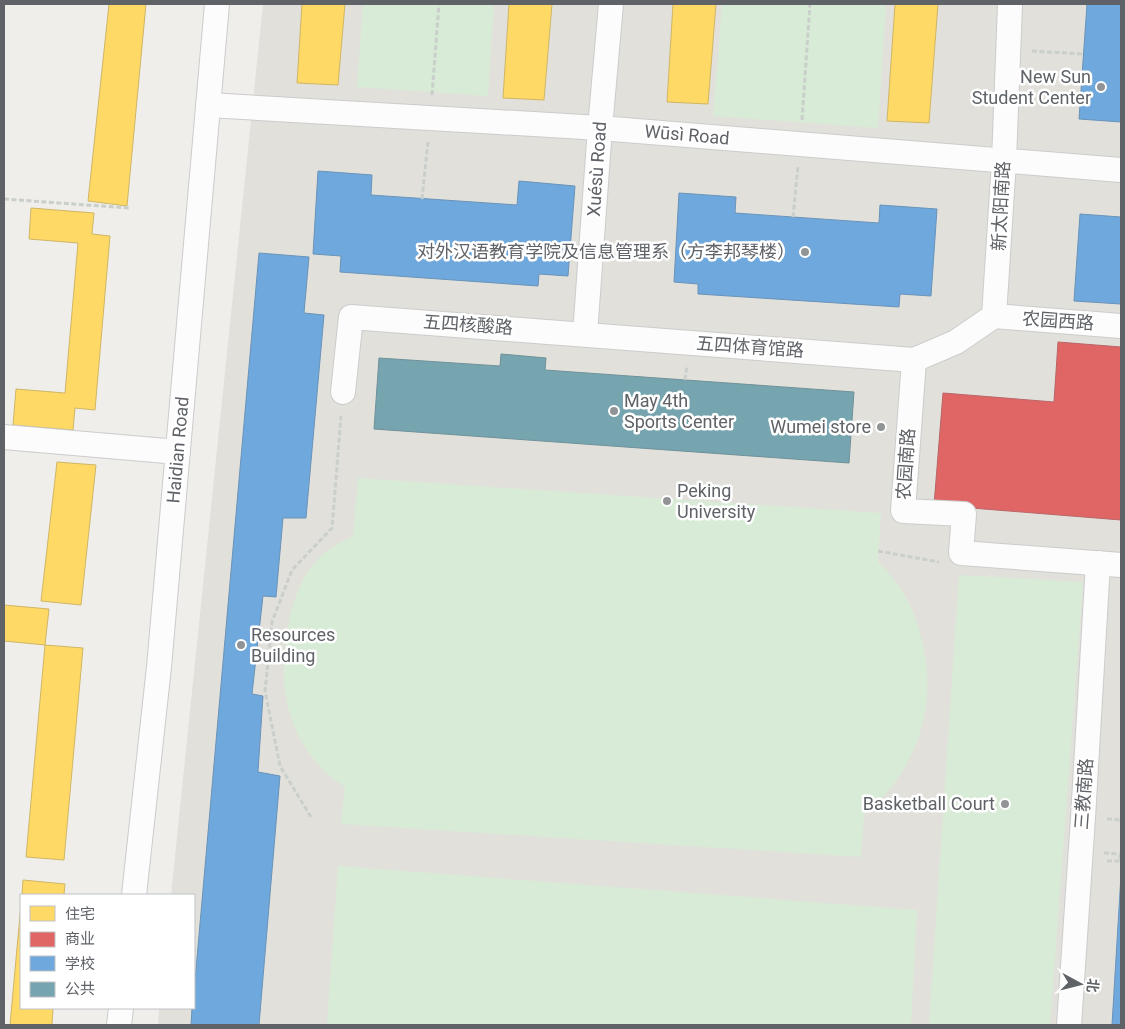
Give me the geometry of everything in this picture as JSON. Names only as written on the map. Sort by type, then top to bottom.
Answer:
[{"type":"street","name":"Haidian Road","points":[[134,894],[158,677],[217,4]]},
{"type":"street","name":"Xuésù Road","points":[[585,334],[611,4]]},
{"type":"street","name":"新太阳南路","points":[[994,316],[1004,161],[1010,4]]},
{"type":"street","name":"Wūsì Road","points":[[208,105],[600,128],[1121,170]]},
{"type":"street","points":[[914,360],[956,342],[994,316]]},
{"type":"street","name":"农园西路","points":[[994,316],[1121,326]]},
{"type":"street","name":"五四核酸路","points":[[343,392],[351,317],[585,334]]},
{"type":"street","name":"五四体育馆路","points":[[585,334],[914,360]]},
{"type":"street","name":"农园南路","points":[[914,360],[903,511],[964,514],[961,553]]},
{"type":"street","points":[[4,437],[178,452]]},
{"type":"street","points":[[961,553],[1110,564]]},
{"type":"street","name":"三教南路","points":[[1069,1025],[1110,564]]},
{"type":"street","points":[[119,1025],[121,1009]]},
{"type":"path","points":[[422,199],[439,4]]},
{"type":"path","points":[[792,217],[800,144],[810,4]]},
{"type":"path","points":[[1008,50],[1084,54]]},
{"type":"path","points":[[4,199],[130,208]]},
{"type":"path","points":[[311,817],[280,766],[265,691],[272,622],[292,570],[332,528],[343,392]]},
{"type":"path","points":[[878,551],[960,566],[961,553]]},
{"type":"path","points":[[1107,861],[1120,861],[1121,854],[1115,854]]},
{"type":"shaded area","name":"Peking University","points":[[263,4],[1121,4],[1121,1025],[158,1025],[159,1009],[195,1009],[195,894],[171,894]]},
{"type":"green space","points":[[363,4],[494,4],[488,96],[357,87]]},
{"type":"green space","points":[[722,4],[886,4],[878,128],[713,116]]},
{"type":"green space","points":[[358,478],[881,513],[878,562],[893,578],[905,596],[914,616],[926,662],[927,687],[920,735],[911,757],[883,797],[864,815],[861,857],[341,824],[345,787],[326,773],[311,756],[299,737],[291,717],[286,695],[284,650],[297,592],[305,576],[324,553],[353,536]]},
{"type":"green space","name":"Basketball Court","points":[[959,575],[1083,582],[1050,1025],[929,1025]]},
{"type":"green space","points":[[338,866],[917,910],[911,1025],[327,1025]]},
{"type":"building: 住宅","points":[[109,4],[146,4],[127,206],[88,201]]},
{"type":"building: 住宅","points":[[302,4],[345,4],[338,85],[297,83]]},
{"type":"building: 住宅","points":[[509,4],[552,4],[544,100],[503,98]]},
{"type":"building: 住宅","points":[[673,4],[716,4],[708,104],[667,102]]},
{"type":"building: 住宅","points":[[895,4],[938,4],[929,123],[887,121]]},
{"type":"building: 住宅","points":[[31,208],[94,213],[92,234],[110,236],[95,410],[75,408],[73,430],[13,425],[16,389],[65,393],[78,243],[29,239]]},
{"type":"building: 住宅","points":[[57,462],[96,465],[81,605],[41,601]]},
{"type":"building: 住宅","points":[[4,605],[49,609],[45,645],[4,641]]},
{"type":"building: 住宅","points":[[45,645],[83,648],[64,860],[26,857]]},
{"type":"building: 住宅","points":[[23,880],[65,884],[64,894],[22,894]]},
{"type":"building: 住宅","points":[[20,915],[20,1009],[53,1009],[52,1025],[10,1025]]},
{"type":"building: 商业","points":[[1058,342],[1121,347],[1121,520],[934,505],[943,393],[1054,402]]},
{"type":"building: 学校","name":"New Sun Student Center","points":[[1087,4],[1121,4],[1121,122],[1079,119]]},
{"type":"building: 学校","points":[[318,171],[372,175],[371,195],[517,205],[519,181],[575,186],[568,276],[539,274],[538,286],[340,272],[341,256],[313,254]]},
{"type":"building: 学校","name":"对外汉语教育学院及信息管理系（方李邦琴楼）","points":[[679,193],[736,197],[735,213],[879,223],[880,205],[937,209],[931,296],[900,294],[899,307],[698,294],[698,284],[674,282]]},
{"type":"building: 学校","points":[[1080,214],[1121,217],[1121,304],[1074,301]]},
{"type":"building: 学校","name":"Resources Building","points":[[259,253],[309,257],[304,313],[324,315],[306,518],[283,518],[276,597],[263,596],[252,694],[263,696],[258,772],[280,776],[259,1025],[191,1025],[192,1009],[195,1009],[195,981]]},
{"type":"building: 学校","points":[[1121,875],[1121,1025],[1112,1025]]},
{"type":"building: 公共","name":"May 4th Sports Center","points":[[501,354],[546,358],[545,370],[854,392],[849,463],[374,429],[379,358],[500,366]]},
{"type":"place","name":"New Sun Student Center","points":[[1101,87]]},
{"type":"place","name":"对外汉语教育学院及信息管理系（方李邦琴楼）","points":[[805,252]]},
{"type":"place","name":"May 4th Sports Center","points":[[614,411]]},
{"type":"place","name":"Wumei store","points":[[881,427]]},
{"type":"place","name":"Peking University","points":[[667,501]]},
{"type":"place","name":"Resources Building","points":[[241,645]]},
{"type":"place","name":"Basketball Court","points":[[1005,804]]}]
